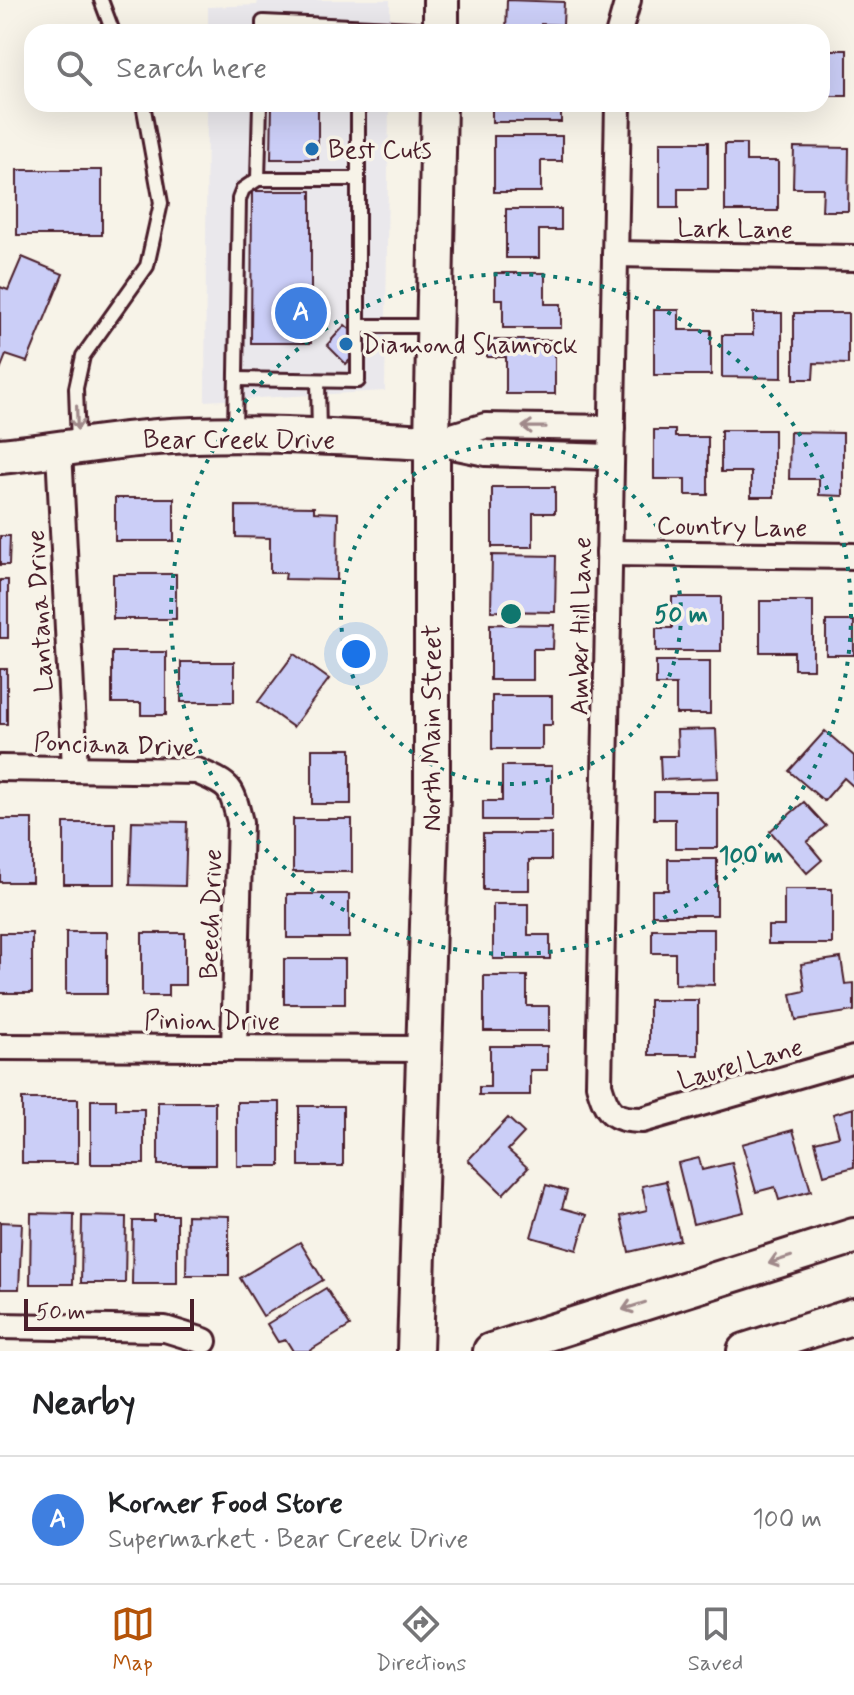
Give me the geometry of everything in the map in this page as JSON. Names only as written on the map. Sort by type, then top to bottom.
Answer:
[{"type":"main road","name":"North Main Street","points":[[415,1351],[432,794],[432,442],[439,112]]},
{"type":"main road","name":"Bear Creek Drive","points":[[0,456],[156,437],[235,434],[432,442]]},
{"type":"main road","points":[[491,1351],[854,1236]]},
{"type":"main road","points":[[745,1351],[854,1316]]},
{"type":"street","points":[[619,24],[628,0]]},
{"type":"street","name":"Amber Hill Lane","points":[[618,112],[599,1085],[606,1107],[622,1120],[642,1120]]},
{"type":"street","name":"Lark Lane","points":[[615,254],[854,258]]},
{"type":"street","name":"Bear Creek Drive","points":[[432,442],[485,426],[612,428]]},
{"type":"street","name":"Bear Creek Drive","points":[[432,442],[486,453],[611,457]]},
{"type":"street","name":"Lantana Drive","points":[[69,450],[75,768]]},
{"type":"street","name":"Country Lane","points":[[609,553],[854,556]]},
{"type":"street","name":"Ponciana Drive","points":[[0,768],[197,771],[226,784]]},
{"type":"street","name":"Beech Drive","points":[[226,784],[233,793],[240,822],[234,1048]]},
{"type":"street","name":"Pinion Drive","points":[[0,1047],[425,1049]]},
{"type":"street","name":"Laurel Lane","points":[[642,1120],[854,1059]]},
{"type":"street","points":[[0,1326],[165,1329],[204,1341]]},
{"type":"lane","points":[[101,0],[110,24]]},
{"type":"lane","points":[[410,24],[441,21]]},
{"type":"lane","points":[[263,24],[290,24]]},
{"type":"lane","points":[[69,450],[83,356],[147,266],[161,203],[144,112]]},
{"type":"lane","points":[[258,179],[260,112]]},
{"type":"lane","points":[[236,379],[358,381],[358,112]]},
{"type":"lane","points":[[235,434],[239,199],[243,189],[258,179],[358,179]]},
{"type":"lane","points":[[358,326],[434,326]]},
{"type":"lane","points":[[318,381],[319,437]]},
{"type":"shaded area","points":[[258,0],[390,0],[390,24],[208,24],[208,7],[257,5]]},
{"type":"shaded area","points":[[207,112],[389,112],[385,391],[205,401]]},
{"type":"building","points":[[507,0],[564,2],[563,24],[506,24]]},
{"type":"building","points":[[830,50],[847,50],[847,96],[830,96]]},
{"type":"building","points":[[272,112],[318,112],[318,159],[271,159]]},
{"type":"building","points":[[492,112],[561,112],[561,122],[492,122]]},
{"type":"building","points":[[494,136],[562,136],[562,161],[541,161],[541,192],[494,192]]},
{"type":"building","points":[[660,142],[708,142],[708,189],[678,189],[678,208],[660,208]]},
{"type":"building","points":[[725,144],[746,144],[746,161],[778,161],[778,211],[725,211]]},
{"type":"building","points":[[794,147],[849,148],[848,211],[822,211],[823,188],[793,188]]},
{"type":"building","points":[[17,170],[102,170],[102,235],[17,235]]},
{"type":"building","points":[[252,191],[311,191],[311,343],[251,343]]},
{"type":"building","points":[[506,209],[561,209],[561,230],[539,230],[539,258],[506,258]]},
{"type":"building","points":[[22,257],[63,274],[27,362],[6,355],[0,370],[0,287],[8,290]]},
{"type":"building","points":[[495,273],[545,273],[545,304],[561,304],[561,328],[503,328],[503,299],[495,299]]},
{"type":"building","points":[[654,310],[679,310],[679,330],[711,330],[711,375],[654,375]]},
{"type":"building","points":[[753,313],[782,313],[782,378],[722,377],[722,335],[753,335]]},
{"type":"building","points":[[794,313],[848,313],[848,364],[814,363],[813,379],[794,379]]},
{"type":"building","name":"Diamond Shamrock","points":[[345,325],[366,343],[346,364],[327,345]]},
{"type":"building","points":[[487,340],[555,340],[555,394],[506,394],[506,357],[487,357]]},
{"type":"building","points":[[654,430],[675,430],[675,437],[708,437],[708,495],[685,495],[685,479],[654,479]]},
{"type":"building","points":[[721,430],[774,430],[774,497],[751,497],[751,472],[721,472]]},
{"type":"building","points":[[790,432],[843,433],[843,496],[819,495],[819,479],[789,479]]},
{"type":"building","points":[[492,487],[555,487],[555,513],[533,513],[533,547],[492,547]]},
{"type":"building","points":[[115,498],[174,498],[174,541],[115,541]]},
{"type":"building","points":[[236,506],[314,507],[314,512],[338,513],[337,580],[285,579],[286,573],[270,573],[270,538],[236,537]]},
{"type":"building","points":[[0,536],[10,536],[9,565],[0,565]]},
{"type":"building","points":[[492,555],[556,556],[555,612],[491,611]]},
{"type":"building","points":[[113,574],[176,574],[176,619],[113,619]]},
{"type":"building","points":[[0,580],[8,580],[8,638],[0,638]]},
{"type":"building","points":[[672,597],[721,597],[721,651],[656,651],[656,628],[672,628]]},
{"type":"building","points":[[760,601],[813,601],[813,669],[794,669],[794,652],[760,652]]},
{"type":"building","points":[[826,621],[854,621],[854,655],[826,655]]},
{"type":"building","points":[[490,624],[554,625],[553,649],[533,649],[533,680],[490,680]]},
{"type":"building","points":[[112,652],[166,652],[166,715],[141,715],[141,703],[112,703]]},
{"type":"building","points":[[294,654],[329,679],[293,727],[258,702]]},
{"type":"building","points":[[656,661],[710,661],[710,714],[676,714],[676,685],[656,685]]},
{"type":"building","points":[[181,662],[234,662],[234,702],[181,702]]},
{"type":"building","points":[[0,669],[7,669],[7,724],[0,724]]},
{"type":"building","points":[[492,696],[552,696],[552,725],[542,725],[542,749],[492,749]]},
{"type":"building","points":[[716,729],[718,778],[661,780],[660,756],[678,756],[677,730]]},
{"type":"building","points":[[825,731],[854,756],[854,787],[844,778],[824,801],[789,771]]},
{"type":"building","points":[[312,749],[351,749],[351,804],[312,804]]},
{"type":"building","points":[[502,766],[552,766],[552,820],[483,820],[483,801],[502,801]]},
{"type":"building","points":[[654,792],[718,792],[718,848],[675,848],[675,819],[654,819]]},
{"type":"building","points":[[804,802],[826,826],[807,842],[822,860],[807,873],[770,831]]},
{"type":"building","points":[[0,819],[32,819],[32,882],[0,882]]},
{"type":"building","points":[[293,819],[352,819],[352,872],[293,872]]},
{"type":"building","points":[[132,821],[187,822],[185,886],[130,885]]},
{"type":"building","points":[[64,823],[115,823],[115,884],[64,884]]},
{"type":"building","points":[[483,834],[551,834],[551,860],[529,860],[529,890],[483,890]]},
{"type":"building","points":[[668,859],[717,859],[717,915],[652,915],[652,890],[668,890]]},
{"type":"building","points":[[784,889],[832,889],[832,944],[768,944],[768,926],[784,926]]},
{"type":"building","points":[[287,894],[349,894],[349,938],[287,938]]},
{"type":"building","points":[[493,904],[528,904],[528,935],[550,935],[550,959],[493,959]]},
{"type":"building","points":[[652,929],[714,929],[714,985],[675,984],[675,953],[652,953]]},
{"type":"building","points":[[66,932],[107,932],[107,994],[66,994]]},
{"type":"building","points":[[0,933],[32,933],[32,993],[0,993]]},
{"type":"building","points":[[142,933],[185,933],[185,985],[168,985],[168,996],[142,996]]},
{"type":"building","points":[[841,958],[845,984],[854,983],[854,1011],[796,1020],[791,994],[805,991],[801,964]]},
{"type":"building","points":[[284,959],[345,959],[345,1004],[284,1004]]},
{"type":"building","points":[[484,976],[527,976],[527,1006],[549,1006],[549,1031],[484,1031]]},
{"type":"building","points":[[649,1000],[698,1000],[698,1055],[649,1055]]},
{"type":"building","points":[[490,1046],[547,1046],[547,1070],[530,1070],[530,1095],[479,1095],[479,1087],[490,1087]]},
{"type":"building","points":[[22,1099],[78,1099],[78,1163],[22,1163]]},
{"type":"building","points":[[91,1100],[116,1100],[116,1109],[144,1109],[144,1164],[91,1164]]},
{"type":"building","points":[[158,1102],[215,1102],[215,1165],[158,1165]]},
{"type":"building","points":[[237,1102],[280,1102],[280,1166],[237,1166]]},
{"type":"building","points":[[299,1106],[343,1106],[343,1166],[299,1166]]},
{"type":"building","points":[[854,1108],[854,1167],[824,1175],[815,1142],[839,1136],[833,1114]]},
{"type":"building","points":[[508,1118],[524,1133],[508,1150],[528,1168],[503,1194],[468,1160]]},
{"type":"building","points":[[793,1130],[811,1191],[779,1200],[775,1187],[756,1192],[742,1144]]},
{"type":"building","points":[[699,1158],[702,1170],[732,1163],[744,1212],[693,1224],[678,1163]]},
{"type":"building","points":[[666,1181],[680,1240],[629,1252],[621,1216],[647,1210],[642,1186]]},
{"type":"building","points":[[546,1185],[567,1191],[562,1208],[587,1215],[577,1250],[531,1237]]},
{"type":"building","points":[[31,1213],[74,1214],[73,1284],[30,1284]]},
{"type":"building","points":[[154,1215],[177,1215],[177,1284],[132,1284],[133,1221],[154,1221]]},
{"type":"building","points":[[187,1215],[229,1216],[229,1275],[186,1275]]},
{"type":"building","points":[[82,1216],[126,1217],[125,1283],[81,1283]]},
{"type":"building","points":[[0,1222],[22,1223],[19,1289],[0,1289]]},
{"type":"building","points":[[300,1242],[323,1280],[263,1316],[240,1278]]},
{"type":"building","points":[[326,1288],[350,1326],[309,1351],[293,1351],[286,1340],[278,1342],[267,1324]]},
{"type":"place","name":"Best Cuts","points":[[312,149]]},
{"type":"place","name":"Korner Food Store","points":[[301,313]]},
{"type":"place","name":"Diamond Shamrock","points":[[346,344]]}]
